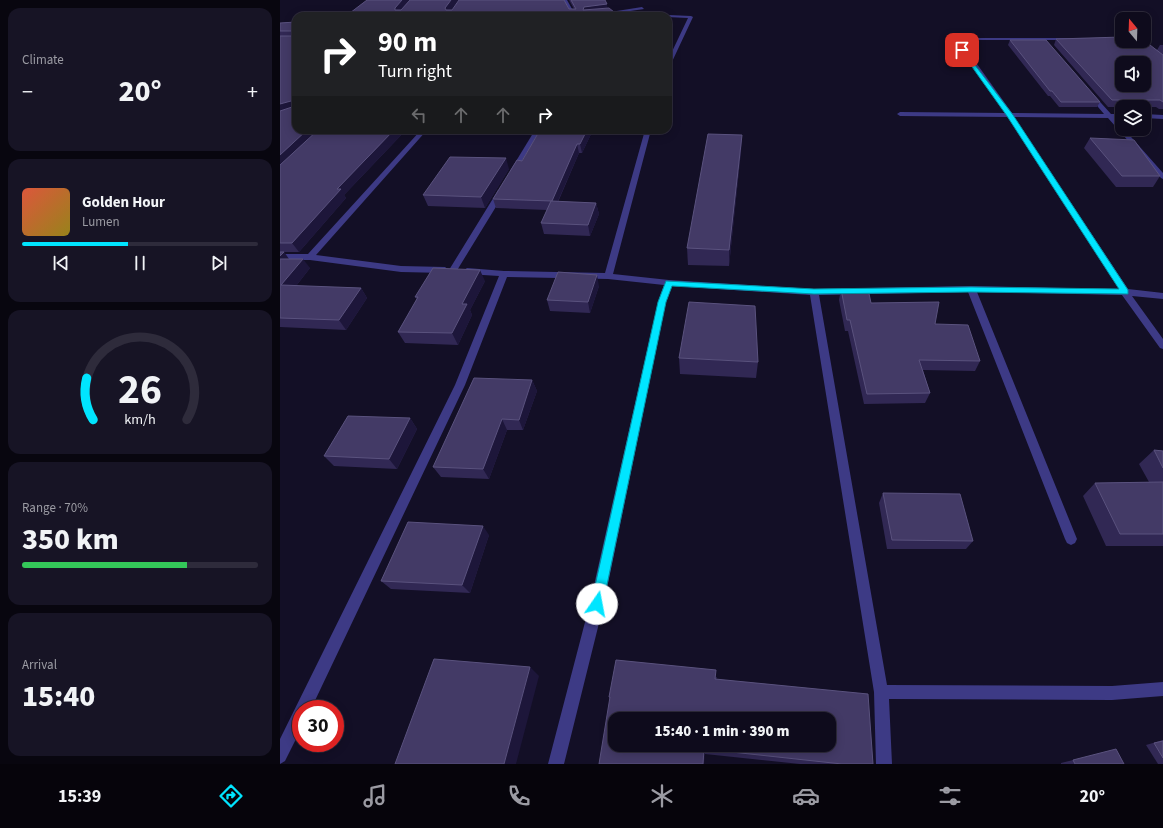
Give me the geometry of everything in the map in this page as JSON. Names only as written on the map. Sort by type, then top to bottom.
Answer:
[{"type":"street","points":[[565,0],[572,12]]},
{"type":"street","points":[[609,12],[641,6],[646,12]]},
{"type":"street","points":[[672,16],[691,17],[672,57]]},
{"type":"street","points":[[1042,38],[1048,44]]},
{"type":"street","points":[[1100,38],[970,39],[961,40],[959,43],[1010,115],[1125,292],[1163,346]]},
{"type":"street","points":[[1147,48],[1163,61]]},
{"type":"street","points":[[1083,86],[1163,177]]},
{"type":"street","points":[[900,114],[1115,116]]},
{"type":"street","points":[[1151,116],[1163,117]]},
{"type":"street","points":[[310,257],[420,134]]},
{"type":"street","points":[[453,270],[536,134]]},
{"type":"street","points":[[608,276],[647,134]]},
{"type":"street","points":[[280,257],[310,257],[401,269],[453,270],[504,274],[608,276],[669,283],[814,292],[971,289],[1125,292],[1163,296]]},
{"type":"street","points":[[307,700],[460,385],[504,274]]},
{"type":"street","points":[[556,764],[597,604],[662,302],[669,283]]},
{"type":"street","points":[[971,289],[1072,539]]},
{"type":"street","points":[[814,292],[881,692],[884,764]]},
{"type":"street","points":[[881,692],[1112,693],[1163,689]]},
{"type":"street","points":[[280,756],[292,731]]},
{"type":"building","points":[[367,0],[402,0],[395,8],[395,10],[401,10],[410,0],[451,0],[445,8],[446,10],[452,10],[459,0],[564,0],[569,9],[576,9],[571,0],[605,0],[607,4],[584,7],[583,10],[609,8],[614,12],[351,12]]},
{"type":"building","points":[[292,22],[292,31],[280,31],[280,23]]},
{"type":"building","points":[[280,36],[292,36],[292,102],[280,104]]},
{"type":"building","points":[[1115,37],[1115,48],[1151,48],[1151,46],[1163,55],[1163,102],[1160,100],[1112,100],[1056,39]]},
{"type":"building","points":[[1010,40],[1046,40],[1100,102],[1061,102],[1052,91],[1050,91]]},
{"type":"building","points":[[292,107],[292,134],[303,134],[280,155],[280,111]]},
{"type":"building","points":[[314,134],[390,134],[337,189],[341,189],[292,243],[280,243],[280,165]]},
{"type":"building","points":[[538,134],[585,134],[580,144],[577,144],[552,201],[493,199],[517,160],[522,161]]},
{"type":"building","points":[[708,134],[742,135],[729,250],[687,248]]},
{"type":"building","points":[[1090,138],[1134,140],[1160,176],[1122,176]]},
{"type":"building","points":[[450,157],[506,158],[481,197],[423,195]]},
{"type":"building","points":[[551,201],[596,203],[588,225],[541,223]]},
{"type":"building","points":[[280,259],[303,259],[281,285],[361,288],[339,320],[280,318]]},
{"type":"building","points":[[433,268],[480,270],[462,304],[467,304],[452,333],[398,332],[418,297],[415,297]]},
{"type":"building","points":[[558,272],[597,275],[588,302],[547,300]]},
{"type":"building","points":[[841,289],[868,289],[871,303],[939,302],[935,324],[968,325],[980,361],[919,360],[930,393],[867,394],[850,320],[847,320]]},
{"type":"building","points":[[689,302],[755,306],[758,362],[679,358]]},
{"type":"building","points":[[474,378],[532,380],[519,420],[502,419],[483,469],[433,467]]},
{"type":"building","points":[[348,416],[410,418],[389,459],[324,456]]},
{"type":"building","points":[[1154,450],[1163,451],[1163,468]]},
{"type":"building","points":[[1163,482],[1163,534],[1120,534],[1095,483]]},
{"type":"building","points":[[883,493],[960,494],[973,541],[892,540]]},
{"type":"building","points":[[408,522],[483,526],[462,585],[381,581]]},
{"type":"building","points":[[434,659],[530,667],[504,764],[395,764]]},
{"type":"building","points":[[616,660],[716,670],[715,679],[868,694],[873,764],[842,764],[732,752],[836,752],[836,712],[608,712],[608,752],[704,752],[703,764],[599,764]]},
{"type":"building","points":[[1163,741],[1163,758],[1154,743]]},
{"type":"building","points":[[1116,749],[1124,764],[1075,764],[1073,760]]},
{"type":"route","points":[[597,604],[662,302],[669,283],[740,286],[814,292],[971,289],[1125,292],[1010,115],[962,50]]}]
